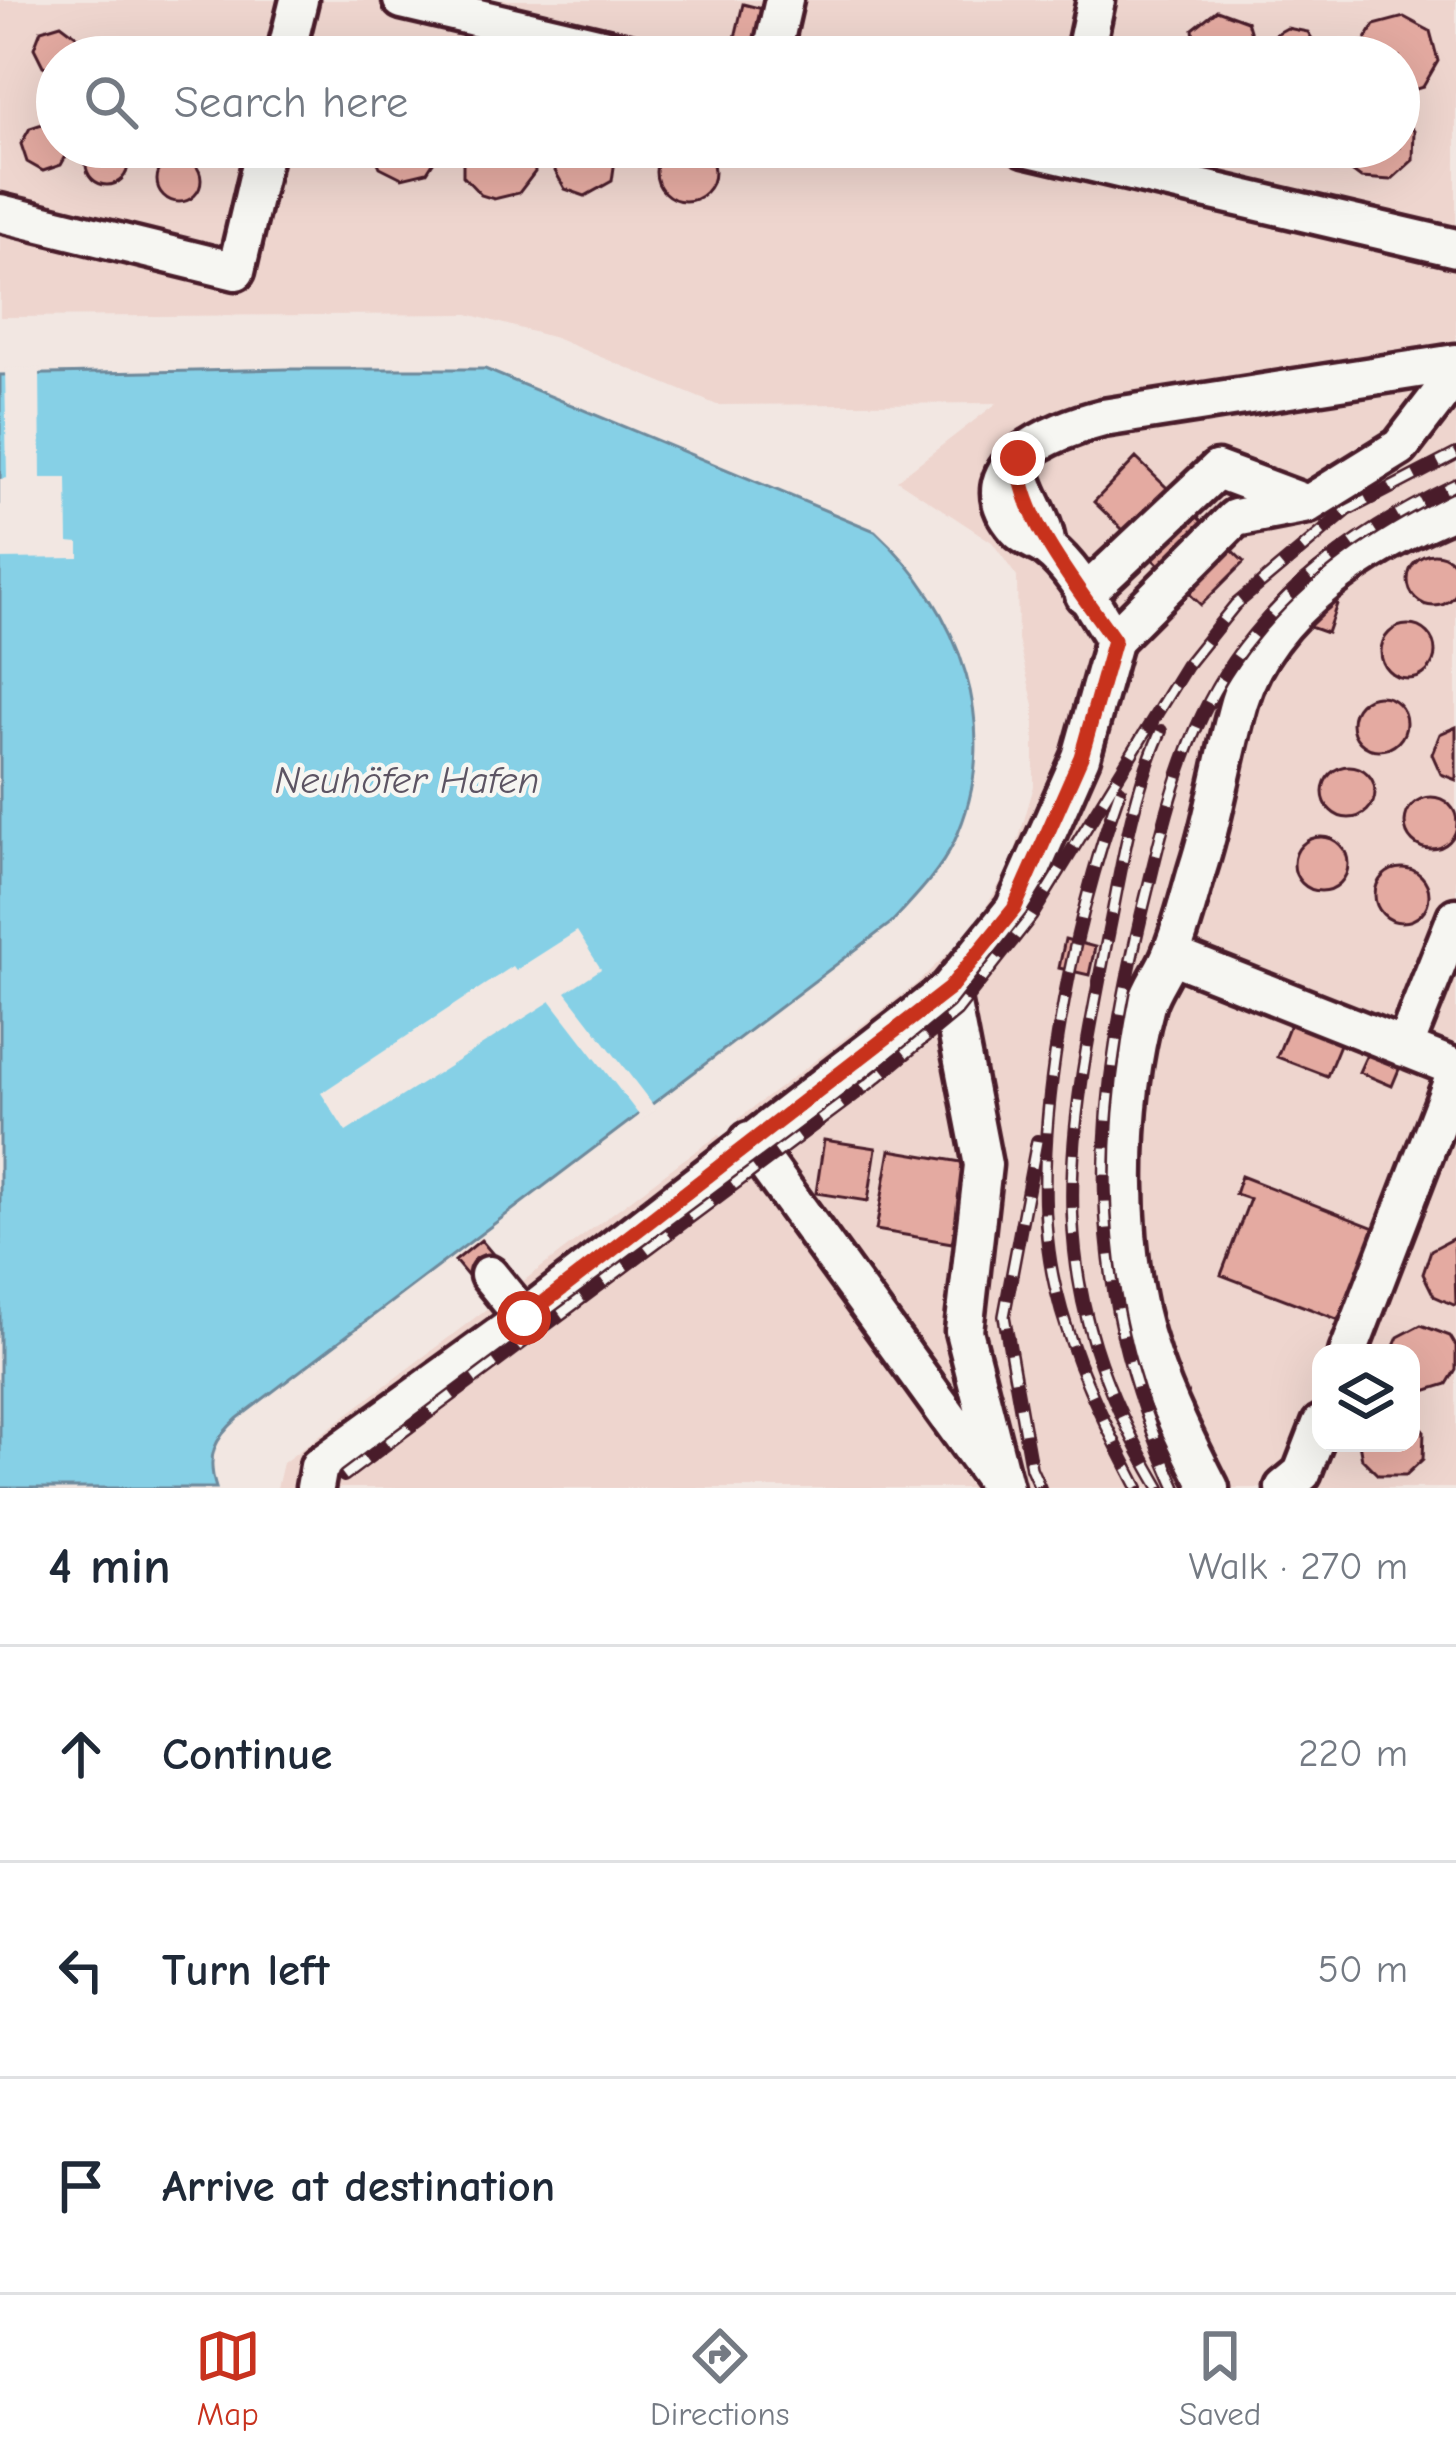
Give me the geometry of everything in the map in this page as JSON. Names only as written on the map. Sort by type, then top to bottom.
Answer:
[{"type":"lane","points":[[290,36],[298,0]]},
{"type":"lane","points":[[402,0],[555,36]]},
{"type":"lane","points":[[776,36],[784,0]]},
{"type":"lane","points":[[1088,36],[1096,0]]},
{"type":"lane","points":[[0,213],[236,271],[260,168]]},
{"type":"lane","points":[[1132,168],[1456,248]]},
{"type":"lane","points":[[1114,640],[1047,548],[1042,524],[1021,483],[1018,458],[1052,434],[1103,418],[1456,363]]},
{"type":"lane","points":[[315,1488],[319,1466],[524,1318],[949,989],[1014,909],[1081,757],[1114,640],[1234,518],[1308,504],[1400,447],[1456,374]]},
{"type":"lane","points":[[1084,595],[1217,470],[1308,504]]},
{"type":"lane","points":[[1210,1488],[1149,1352],[1131,1251],[1126,1165],[1132,1064],[1148,998],[1171,955],[1215,813],[1240,698],[1264,656],[1304,601],[1346,564],[1456,509]]},
{"type":"lane","points":[[1404,1048],[1456,917]]},
{"type":"lane","points":[[1171,955],[1456,1070],[1351,1344]]},
{"type":"lane","points":[[949,989],[983,1165],[964,1331],[1002,1488]]},
{"type":"lane","points":[[748,1141],[1002,1488]]},
{"type":"lane","points":[[489,1275],[524,1318]]},
{"type":"lane","points":[[1285,1488],[1302,1473],[1312,1447]]},
{"type":"shaded area","points":[[0,0],[1456,0],[1456,1488],[277,1488],[283,1463],[683,1160],[719,1135],[725,1142],[745,1127],[738,1119],[916,984],[974,928],[1012,862],[1034,786],[1034,705],[1018,640],[1017,577],[992,542],[897,480],[997,403],[717,405],[555,338],[468,314],[0,317]]},
{"type":"water","name":"Neuhöfer Hafen","points":[[485,369],[875,531],[931,597],[966,674],[976,758],[969,800],[941,864],[891,923],[238,1418],[214,1449],[216,1488],[0,1488],[0,375]]},
{"type":"pier","points":[[40,368],[41,478],[67,478],[68,542],[79,543],[79,558],[0,559],[0,479],[7,478],[5,369]]},
{"type":"pier","points":[[577,931],[601,969],[566,992],[656,1109],[642,1119],[551,1001],[346,1132],[321,1093],[513,966],[516,970]]},
{"type":"building","points":[[743,4],[767,10],[761,36],[735,36]]},
{"type":"building","points":[[1217,10],[1247,21],[1252,36],[1194,36],[1193,29]]},
{"type":"building","points":[[1404,17],[1430,31],[1438,61],[1423,87],[1420,36],[1368,36],[1374,25]]},
{"type":"building","points":[[61,24],[77,36],[39,36],[41,30]]},
{"type":"building","points":[[1287,28],[1310,36],[1273,36]]},
{"type":"building","points":[[36,126],[36,167],[27,162],[21,144]]},
{"type":"building","points":[[87,168],[127,168],[122,179],[107,185]]},
{"type":"building","points":[[162,168],[196,168],[199,188],[187,200],[171,200],[159,188]]},
{"type":"building","points":[[382,168],[430,168],[427,172],[402,178]]},
{"type":"building","points":[[463,168],[535,168],[519,193],[494,199],[481,195],[463,176]]},
{"type":"building","points":[[614,168],[612,181],[585,196],[565,189],[555,171]]},
{"type":"building","points":[[657,168],[713,168],[706,193],[685,201],[664,193],[656,172]]},
{"type":"building","points":[[1404,168],[1391,180],[1361,178],[1349,169]]},
{"type":"building","points":[[1136,458],[1244,562],[1201,605],[1094,502]]},
{"type":"building","points":[[1434,554],[1457,569],[1457,591],[1452,598],[1434,606],[1416,598],[1408,580],[1416,562]]},
{"type":"building","points":[[1320,598],[1337,604],[1327,633],[1310,627]]},
{"type":"building","points":[[1408,625],[1427,633],[1435,652],[1427,671],[1408,679],[1389,671],[1381,652],[1389,633]]},
{"type":"building","points":[[1379,696],[1398,704],[1406,723],[1398,742],[1379,750],[1360,742],[1352,723],[1360,704]]},
{"type":"building","points":[[1456,727],[1456,780],[1441,774],[1432,754],[1440,734]]},
{"type":"building","points":[[1349,766],[1368,773],[1375,792],[1368,811],[1349,818],[1330,811],[1323,792],[1330,773]]},
{"type":"building","points":[[1431,797],[1450,804],[1457,823],[1450,842],[1431,849],[1412,842],[1405,823],[1412,804]]},
{"type":"building","points":[[1321,837],[1340,845],[1348,864],[1340,883],[1321,891],[1302,883],[1294,864],[1302,845]]},
{"type":"building","points":[[1402,868],[1421,876],[1429,895],[1421,914],[1402,922],[1383,914],[1375,895],[1383,876]]},
{"type":"building","points":[[1065,939],[1095,947],[1089,975],[1059,968]]},
{"type":"building","points":[[1290,1024],[1341,1042],[1327,1076],[1277,1057]]},
{"type":"building","points":[[1370,1048],[1402,1062],[1392,1086],[1359,1072]]},
{"type":"building","points":[[824,1140],[876,1148],[868,1201],[816,1193]]},
{"type":"building","points":[[890,1150],[967,1163],[952,1243],[876,1230]]},
{"type":"building","points":[[1241,1176],[1377,1229],[1342,1321],[1221,1275],[1250,1199],[1235,1194]]},
{"type":"building","points":[[1454,1238],[1456,1305],[1434,1296],[1423,1274],[1431,1250]]},
{"type":"building","points":[[481,1240],[497,1259],[471,1280],[455,1261]]},
{"type":"building","points":[[1421,1325],[1450,1336],[1456,1346],[1456,1369],[1447,1384],[1420,1392],[1420,1344],[1395,1344],[1398,1337]]},
{"type":"building","points":[[1420,1426],[1424,1431],[1423,1459],[1406,1475],[1378,1475],[1361,1452],[1420,1452]]},
{"type":"railway","points":[[344,1476],[870,1083],[957,1011],[1031,917],[1186,666],[1235,605],[1348,510],[1456,454]]},
{"type":"railway","points":[[1176,1488],[1144,1409],[1123,1334],[1110,1261],[1105,1189],[1116,1042],[1165,821],[1183,761],[1208,704],[1264,622],[1339,553],[1456,484]]},
{"type":"railway","points":[[1160,1488],[1121,1414],[1094,1344],[1079,1278],[1072,1212],[1074,1146],[1094,1004],[1130,826],[1161,731]]},
{"type":"railway","points":[[1120,790],[1070,968],[1049,1104],[1045,1170],[1047,1231],[1062,1313],[1090,1389],[1138,1488]]},
{"type":"railway","points":[[1037,1141],[1004,1316],[1031,1468],[1040,1488]]},
{"type":"route","points":[[524,1318],[949,989],[1014,909],[1081,757],[1114,640],[1047,548],[1042,524],[1021,483],[1018,458]]}]
